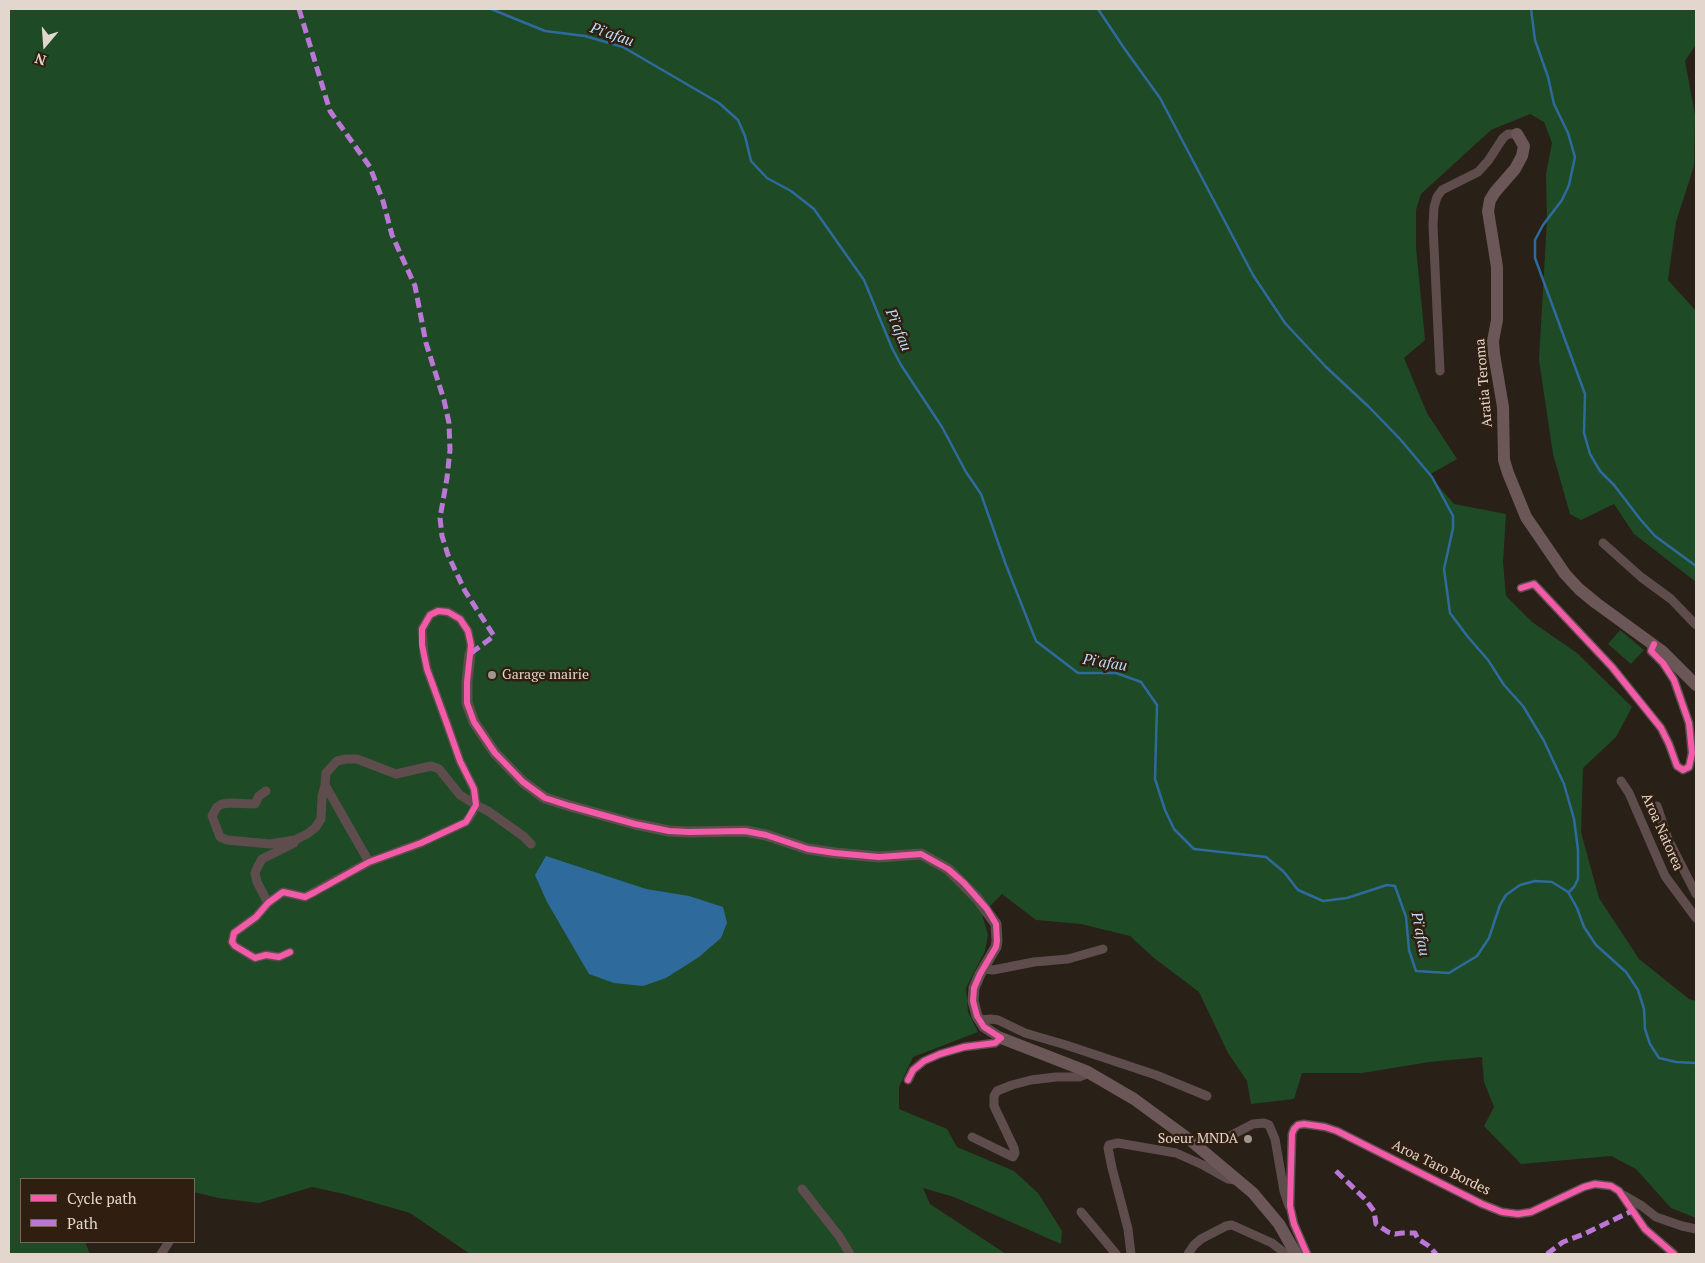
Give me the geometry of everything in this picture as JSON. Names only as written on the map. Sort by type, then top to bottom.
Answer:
[{"type":"main road","name":"Aratia Teroma","points":[[1517,134],[1524,146],[1522,156],[1516,169],[1490,200],[1488,211],[1497,267],[1497,320],[1493,341],[1503,407],[1504,460],[1526,517],[1565,574],[1591,598],[1654,644],[1696,685]]},
{"type":"main road","points":[[1001,1038],[1089,1073],[1134,1099],[1190,1140],[1241,1182],[1267,1208],[1279,1224],[1296,1254]]},
{"type":"street","points":[[1440,371],[1433,226],[1434,207],[1437,197],[1442,190],[1478,172],[1488,161],[1503,138],[1508,134],[1517,134]]},
{"type":"street","points":[[1602,543],[1641,578],[1671,599],[1696,625]]},
{"type":"street","points":[[1521,588],[1534,584],[1612,667],[1661,728],[1677,766],[1683,770],[1689,766],[1692,753],[1689,723],[1674,680],[1664,663],[1652,650],[1654,644]]},
{"type":"street","points":[[290,952],[279,957],[266,955],[255,958],[235,946],[232,942],[234,933],[256,918],[268,903],[284,892],[305,897],[369,862],[421,843],[466,822],[476,802],[474,789],[460,760],[427,669],[422,645],[422,629],[430,615],[438,612],[448,612],[460,619],[468,630],[471,645],[466,682],[467,703],[474,722],[495,753],[523,782],[545,798],[636,824],[668,830],[689,832],[745,831],[766,834],[808,850],[879,856],[921,854],[948,869],[964,883],[987,909],[996,924],[996,947],[974,988],[973,1001],[984,1027],[995,1036],[1001,1038]]},
{"type":"street","points":[[268,903],[257,882],[256,873],[258,866],[262,859],[289,846],[315,828],[321,819],[326,773],[336,761],[346,759],[367,762],[396,774],[431,766],[439,770],[460,794],[476,802],[523,836],[531,844]]},
{"type":"street","name":"Aroa Natorea","points":[[1621,781],[1629,793],[1665,876],[1696,918]]},
{"type":"street","points":[[325,785],[369,862]]},
{"type":"street","points":[[266,791],[259,796],[255,804],[230,803],[217,806],[212,816],[220,837],[227,840],[270,844],[294,840],[307,834]]},
{"type":"street","points":[[1657,806],[1668,839],[1696,894]]},
{"type":"street","points":[[984,969],[993,970],[1034,962],[1068,959],[1103,949]]},
{"type":"street","points":[[980,1020],[998,1020],[1025,1033],[1147,1071],[1207,1096]]},
{"type":"street","points":[[908,1080],[913,1070],[924,1061],[964,1047],[995,1043],[1001,1038]]},
{"type":"street","points":[[972,1137],[1013,1156],[1015,1153],[1014,1148],[994,1106],[994,1096],[997,1091],[1031,1080],[1056,1076],[1079,1077],[1089,1073]]},
{"type":"street","name":"Aroa Taro Bordes","points":[[1228,1137],[1238,1130],[1253,1124],[1264,1123],[1269,1125],[1275,1139],[1284,1191],[1291,1208]]},
{"type":"street","name":"Aroa Taro Bordes","points":[[1307,1254],[1294,1224],[1291,1208],[1292,1134],[1298,1125],[1304,1124],[1337,1131],[1482,1204],[1502,1212],[1518,1214],[1531,1212],[1584,1187],[1595,1184],[1611,1186],[1656,1217],[1696,1229]]},
{"type":"street","points":[[1132,1254],[1128,1229],[1112,1168],[1109,1145],[1118,1143],[1176,1153],[1228,1179],[1241,1182]]},
{"type":"street","points":[[802,1189],[839,1236],[850,1254]]},
{"type":"street","points":[[1621,1194],[1645,1229],[1674,1254]]},
{"type":"street","points":[[1081,1212],[1116,1254]]},
{"type":"street","points":[[1188,1254],[1201,1239],[1226,1226],[1232,1225],[1272,1243],[1286,1254]]},
{"type":"street","points":[[161,1254],[168,1243]]},
{"type":"green space","points":[[9,9],[1696,9],[1696,44],[1685,61],[1695,115],[1694,166],[1676,222],[1668,280],[1696,311],[1696,582],[1634,534],[1614,504],[1581,520],[1570,514],[1553,454],[1539,360],[1547,220],[1546,174],[1552,143],[1544,122],[1530,114],[1491,130],[1421,194],[1416,210],[1416,247],[1425,340],[1404,358],[1427,413],[1457,459],[1429,475],[1454,504],[1506,514],[1503,562],[1506,596],[1532,622],[1577,653],[1632,707],[1616,737],[1583,768],[1581,832],[1599,898],[1639,959],[1689,999],[1696,1001],[1696,1218],[1671,1208],[1636,1169],[1611,1156],[1521,1164],[1484,1126],[1494,1107],[1484,1082],[1482,1057],[1429,1062],[1362,1073],[1302,1073],[1294,1099],[1251,1104],[1247,1081],[1228,1053],[1199,992],[1154,958],[1130,936],[1081,924],[1036,920],[1002,894],[982,914],[988,935],[985,951],[966,988],[968,1012],[978,1032],[913,1057],[899,1087],[899,1109],[947,1129],[957,1147],[1014,1171],[1038,1193],[1062,1231],[1061,1244],[954,1197],[923,1188],[930,1204],[1006,1254],[470,1254],[410,1213],[312,1187],[259,1203],[218,1198],[195,1192],[195,1178],[20,1178],[20,1243],[85,1243],[90,1254],[9,1254]]},
{"type":"green space","points":[[1620,630],[1644,650],[1631,664],[1608,644]]},
{"type":"water","points":[[546,856],[646,889],[689,896],[723,907],[727,923],[721,938],[699,957],[666,978],[643,986],[614,983],[589,974],[547,902],[535,875]]},
{"type":"waterway","name":"Pi'afau","points":[[491,9],[545,31],[585,36],[623,47],[719,103],[738,120],[745,136],[751,161],[767,178],[791,191],[814,209],[864,280],[901,365],[942,427],[966,472],[981,494],[1036,641],[1078,673],[1116,673],[1141,682],[1157,705],[1155,779],[1165,810],[1174,829],[1194,849],[1266,857],[1284,872],[1298,890],[1323,901],[1347,898],[1387,885],[1395,886],[1406,917],[1409,950],[1416,971],[1449,973],[1477,956],[1489,938],[1500,905],[1506,895],[1520,885],[1535,881],[1552,882],[1568,892],[1577,908],[1584,927],[1596,945],[1626,972],[1638,990],[1644,1009],[1645,1029],[1650,1044],[1659,1058],[1676,1062],[1696,1063]]},
{"type":"waterway","points":[[1098,9],[1160,98],[1253,275],[1285,323],[1326,367],[1400,439],[1432,477],[1453,516],[1453,528],[1444,569],[1450,613],[1488,660],[1504,685],[1523,706],[1544,741],[1564,784],[1574,819],[1578,850],[1578,879],[1569,892]]},
{"type":"waterway","points":[[1531,9],[1535,40],[1548,77],[1554,104],[1568,133],[1575,157],[1569,185],[1562,200],[1543,225],[1535,240],[1535,258],[1585,394],[1584,433],[1590,454],[1600,471],[1614,485],[1655,536],[1696,566]]},
{"type":"marked path","points":[[299,9],[330,111],[370,167],[383,201],[392,235],[415,286],[426,343],[444,400],[449,423],[450,450],[440,518],[442,536],[448,555],[465,591],[494,636],[470,654]]},
{"type":"marked path","points":[[1336,1171],[1365,1199],[1374,1211],[1376,1224],[1395,1234],[1415,1233],[1418,1239],[1429,1246],[1436,1254]]},
{"type":"marked path","points":[[1547,1254],[1563,1242],[1632,1211]]},
{"type":"cycle path","points":[[1521,588],[1534,584],[1612,667],[1661,728],[1677,766],[1683,770],[1689,767],[1692,753],[1689,723],[1674,680],[1663,663],[1651,651],[1654,644]]},
{"type":"cycle path","points":[[290,952],[279,957],[266,955],[255,958],[235,946],[232,942],[234,933],[256,917],[268,903],[283,892],[305,897],[369,862],[421,843],[466,822],[476,805],[474,789],[460,761],[427,669],[422,645],[422,629],[430,615],[438,611],[448,612],[460,619],[468,631],[471,645],[467,703],[474,722],[495,753],[523,782],[545,798],[635,824],[669,831],[745,831],[766,835],[808,849],[835,853],[879,857],[921,854],[948,869],[964,883],[987,909],[996,924],[996,947],[974,988],[973,1001],[977,1016],[984,1027],[1001,1038],[995,1043],[964,1047],[924,1061],[913,1070],[908,1080]]},
{"type":"cycle path","points":[[1307,1254],[1294,1224],[1290,1206],[1292,1134],[1298,1125],[1304,1124],[1337,1131],[1482,1204],[1502,1212],[1518,1214],[1531,1212],[1584,1187],[1595,1184],[1611,1186],[1619,1191],[1645,1229],[1674,1254]]},
{"type":"place","name":"Garage mairie","points":[[492,675]]},
{"type":"place","name":"Soeur MNDA","points":[[1248,1139]]}]
